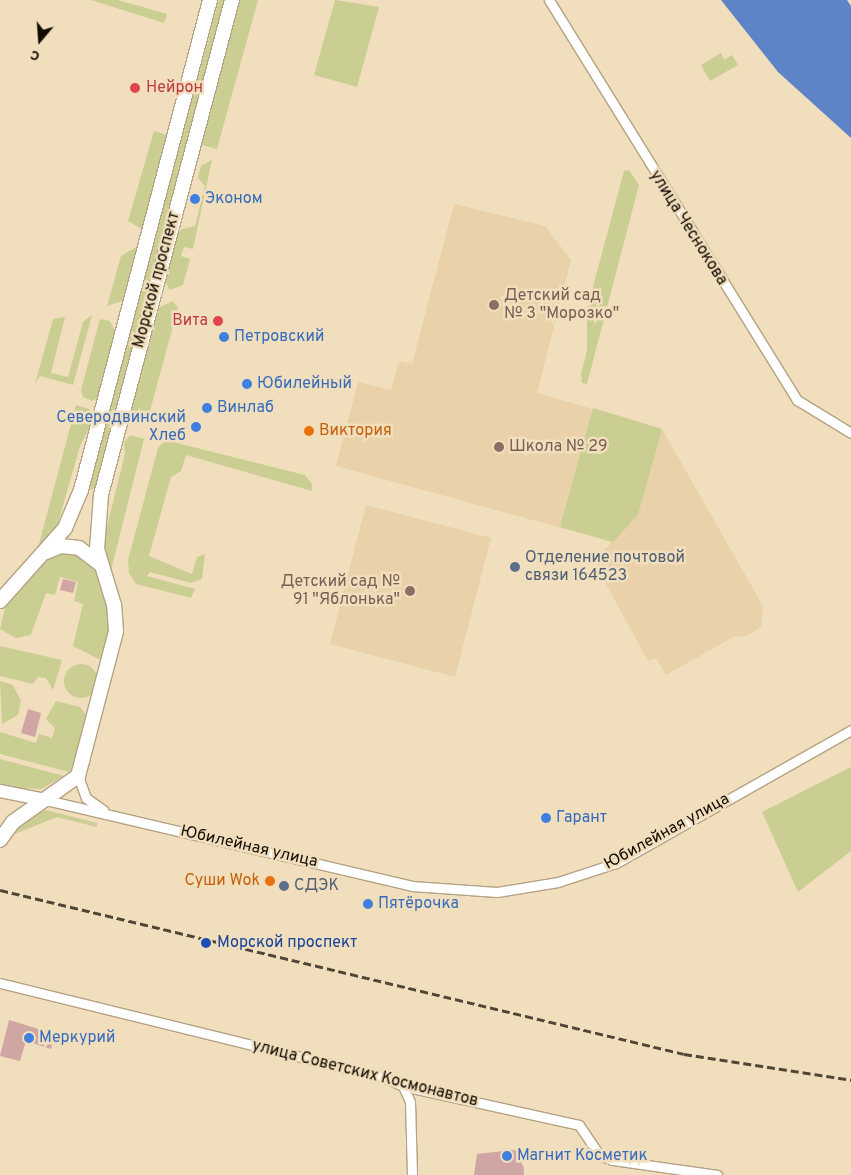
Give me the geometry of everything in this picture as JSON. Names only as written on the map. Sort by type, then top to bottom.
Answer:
[{"type":"main road","name":"Морской проспект","points":[[0,601],[46,552],[65,528],[81,490],[210,0]]},
{"type":"main road","name":"Морской проспект","points":[[78,776],[116,631],[112,597],[99,563],[101,494],[232,0]]},
{"type":"main road","points":[[81,490],[95,498],[101,494]]},
{"type":"main road","points":[[46,552],[61,546],[79,548],[99,563]]},
{"type":"main road","points":[[0,840],[13,822],[78,776]]},
{"type":"main road","name":"Юбилейная улица","points":[[0,790],[46,800]]},
{"type":"street","name":"улица Чеснокова","points":[[548,0],[797,400],[851,433]]},
{"type":"street","name":"Юбилейная улица","points":[[46,800],[105,812],[412,886],[497,892],[558,882],[616,863],[851,730]]},
{"type":"street","points":[[78,776],[86,798],[105,812]]},
{"type":"street","name":"улица Советских Космонавтов","points":[[0,983],[380,1076],[403,1086],[579,1125],[599,1155],[612,1160],[717,1175]]},
{"type":"street","points":[[403,1086],[410,1102],[412,1175]]},
{"type":"shaded area","points":[[454,204],[545,226],[571,260],[537,393],[662,429],[763,606],[761,627],[744,637],[735,636],[666,675],[656,658],[648,661],[594,562],[612,542],[336,466],[358,382],[391,390],[399,361],[412,364]]},
{"type":"shaded area","name":"Детский сад № 91 \"Яблонька\"","points":[[366,505],[491,538],[455,677],[330,644]]},
{"type":"green space","points":[[91,0],[118,0],[167,14],[164,23]]},
{"type":"green space","points":[[219,0],[225,0],[96,487],[91,490],[89,486]]},
{"type":"green space","points":[[240,0],[258,0],[217,149],[202,145]]},
{"type":"green space","points":[[335,0],[379,7],[357,87],[314,75]]},
{"type":"green space","points":[[721,53],[724,60],[732,55],[738,65],[710,81],[701,65]]},
{"type":"green space","points":[[154,131],[171,136],[145,231],[128,221]]},
{"type":"green space","points":[[212,160],[193,249],[184,247],[181,256],[190,259],[183,285],[170,290],[164,280],[178,230],[195,226],[205,186],[198,178],[201,166]]},
{"type":"green space","points":[[629,170],[639,185],[587,384],[582,383],[581,374],[587,350],[587,309],[624,171]]},
{"type":"green space","points":[[141,244],[126,300],[107,306],[121,256]]},
{"type":"green space","points":[[173,301],[178,308],[148,418],[141,422],[129,410],[156,309]]},
{"type":"green space","points":[[92,315],[73,385],[40,376],[35,384],[53,319],[65,317],[51,373],[68,377],[83,322]]},
{"type":"green space","points":[[100,319],[110,321],[116,333],[100,397],[92,401],[83,397],[81,390]]},
{"type":"green space","points":[[76,405],[89,409],[94,419],[80,446],[56,530],[38,548]]},
{"type":"green space","points":[[593,408],[662,429],[638,515],[613,542],[560,527]]},
{"type":"green space","points":[[130,435],[144,439],[110,574],[104,538],[125,454],[124,443]]},
{"type":"green space","points":[[165,440],[305,475],[312,484],[312,491],[186,455],[181,471],[171,477],[149,556],[192,574],[197,557],[205,554],[202,579],[191,583],[150,572],[147,576],[195,589],[191,598],[136,584],[129,573],[128,560],[158,448]]},
{"type":"green space","points":[[68,553],[81,557],[97,570],[107,594],[112,626],[101,660],[73,646],[83,604],[74,601],[78,582],[60,577],[55,595],[46,593],[31,635],[16,638],[0,629],[6,604],[33,571],[52,557]]},
{"type":"green space","points":[[0,646],[62,660],[53,690],[46,678],[38,677],[33,684],[0,676]]},
{"type":"green space","points":[[81,664],[88,665],[93,669],[97,674],[97,688],[93,693],[88,697],[81,698],[74,697],[69,693],[65,688],[64,681],[65,674],[69,669],[74,665]]},
{"type":"green space","points":[[0,681],[13,685],[21,701],[18,715],[2,724]]},
{"type":"green space","points":[[56,701],[80,707],[87,716],[75,768],[69,772],[0,754],[0,732],[36,743],[39,734],[52,738],[55,728],[46,719]]},
{"type":"green space","points":[[0,759],[64,776],[41,789],[6,788],[0,785]]},
{"type":"green space","points":[[851,767],[851,851],[798,892],[762,812]]},
{"type":"green space","points":[[46,810],[97,823],[97,827],[57,817],[10,836],[26,820]]},
{"type":"water","points":[[721,0],[847,0],[851,6],[851,138],[778,72]]},
{"type":"building","points":[[63,579],[76,582],[73,593],[60,590]]},
{"type":"building","points":[[28,709],[41,713],[35,737],[21,733]]},
{"type":"building","name":"Меркурий","points":[[9,1020],[55,1034],[51,1049],[26,1041],[20,1061],[0,1056]]},
{"type":"building","points":[[513,1150],[523,1153],[524,1175],[474,1175],[477,1154]]},
{"type":"railway","points":[[0,890],[684,1054],[851,1080]]},
{"type":"place","name":"Нейрон","points":[[135,88]]},
{"type":"place","name":"Эконом","points":[[195,199]]},
{"type":"place","name":"Детский сад № 3 \"Морозко\"","points":[[494,305]]},
{"type":"place","name":"Вита","points":[[218,321]]},
{"type":"place","name":"Петровский","points":[[224,337]]},
{"type":"place","name":"Юбилейный","points":[[247,384]]},
{"type":"place","name":"Винлаб","points":[[207,408]]},
{"type":"place","name":"Северодвинский Хлеб","points":[[196,427]]},
{"type":"place","name":"Виктория","points":[[309,431]]},
{"type":"place","name":"Школа № 29","points":[[499,447]]},
{"type":"place","name":"Отделение почтовой связи 164523","points":[[515,567]]},
{"type":"place","name":"Детский сад № 91 \"Яблонька\"","points":[[410,591]]},
{"type":"place","name":"Гарант","points":[[546,818]]},
{"type":"place","name":"Суши Wok","points":[[270,881]]},
{"type":"place","name":"СДЭК","points":[[284,886]]},
{"type":"place","name":"Пятёрочка","points":[[368,904]]},
{"type":"place","name":"Морской проспект","points":[[206,943]]},
{"type":"place","name":"Меркурий","points":[[29,1038]]},
{"type":"place","name":"Магнит Косметик","points":[[507,1156]]}]
